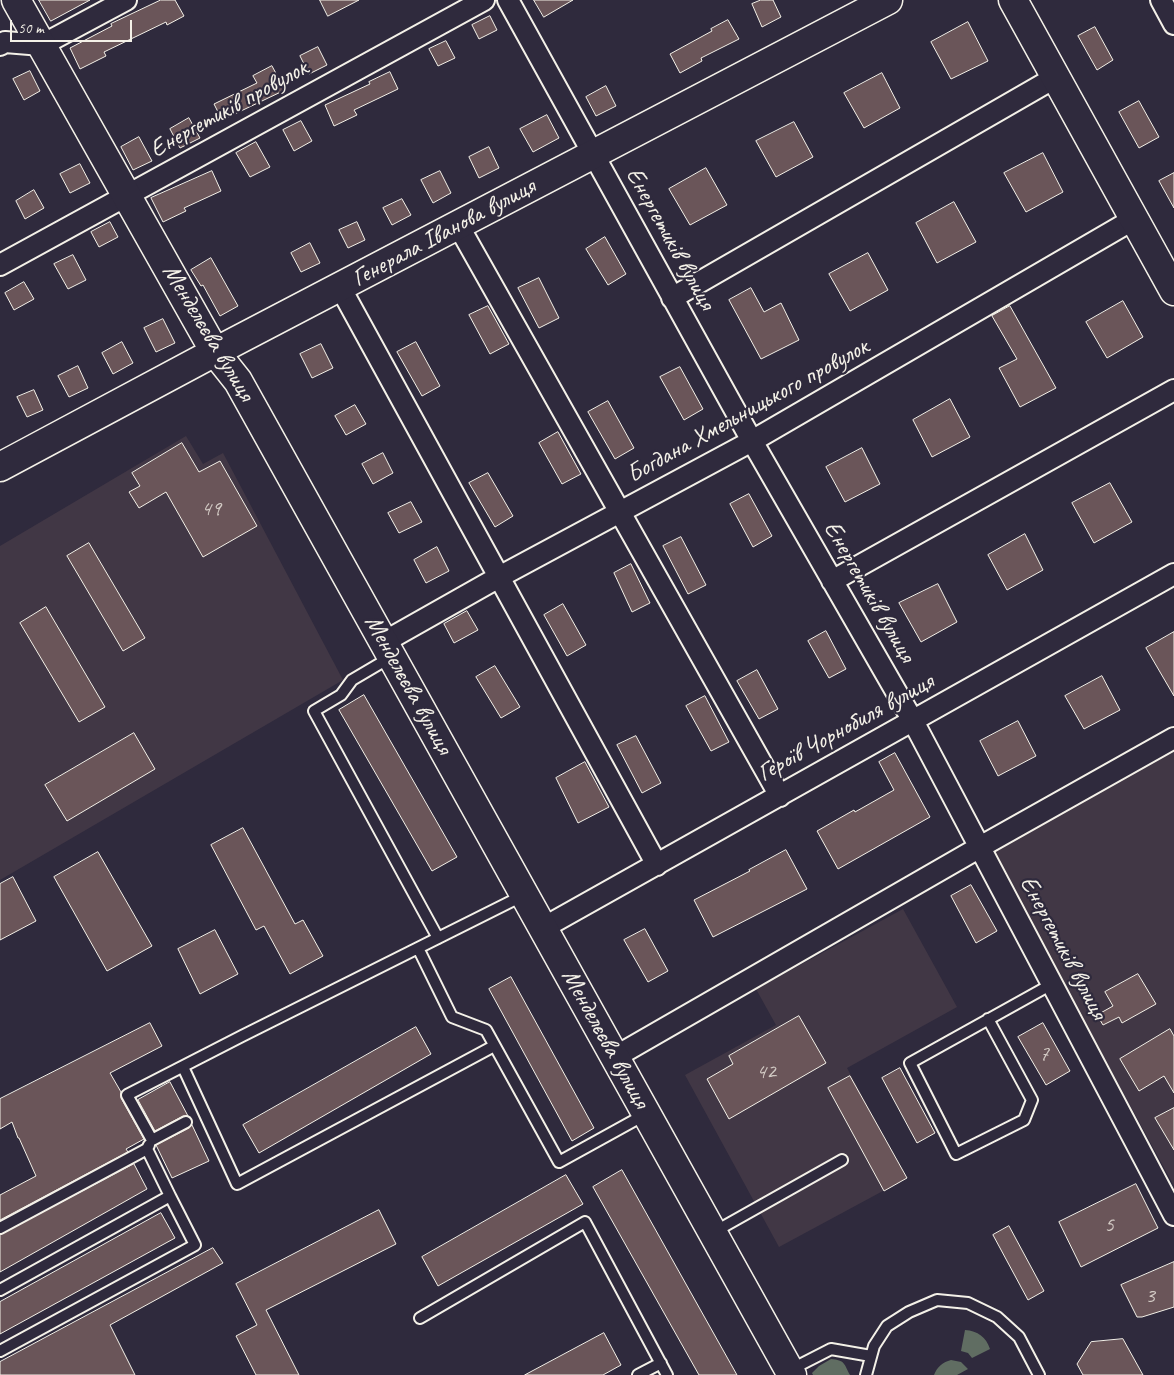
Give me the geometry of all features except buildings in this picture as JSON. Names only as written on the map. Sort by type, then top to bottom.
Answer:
[{"type":"street","name":"Менделєєва вулиця","points":[[16,0],[215,352],[238,381],[713,1232],[788,1373]]},
{"type":"street","points":[[0,45],[5,42],[42,45],[126,0]]},
{"type":"street","name":"Енергетиків провулок","points":[[0,265],[484,0]]},
{"type":"street","name":"Енергетиків вулиця","points":[[508,0],[752,441],[913,721],[1174,1215]]},
{"type":"street","name":"Генерала Іванова вулиця","points":[[0,467],[215,352],[888,0]]},
{"type":"street","points":[[1013,0],[1174,291]]},
{"type":"street","points":[[1161,0],[1174,24]]},
{"type":"street","points":[[672,298],[1056,78]]},
{"type":"street","name":"Богдана Хмельницького провулок","points":[[388,650],[499,577],[752,441],[1134,219]]},
{"type":"street","points":[[458,225],[780,796]]},
{"type":"street","points":[[340,287],[656,865]]},
{"type":"street","points":[[832,581],[1174,390]]},
{"type":"street","name":"Героїв Чорнобиля вулиця","points":[[543,928],[1174,574]]},
{"type":"street","points":[[615,1057],[1174,738]]},
{"type":"lane","points":[[388,650],[352,680],[341,695],[314,711],[438,938]]},
{"type":"lane","points":[[0,1351],[195,1245],[170,1196],[127,1095],[525,895]]},
{"type":"lane","points":[[418,948],[452,1017],[486,1030],[559,1162],[647,1114]]},
{"type":"lane","points":[[988,1019],[1032,1100],[1024,1120],[956,1154],[910,1063],[988,1019],[1052,984]]},
{"type":"lane","points":[[183,1067],[237,1184],[494,1046]]},
{"type":"lane","points":[[0,1228],[186,1122]]},
{"type":"lane","points":[[713,1232],[842,1160]]},
{"type":"lane","points":[[0,1290],[170,1196]]},
{"type":"lane","points":[[420,1318],[586,1222],[667,1375]]},
{"type":"lane","points":[[866,1375],[874,1346],[888,1326],[909,1312],[937,1300],[968,1303],[997,1317],[1019,1337],[1039,1375]]},
{"type":"lane","points":[[788,1373],[831,1349],[871,1356]]},
{"type":"lane","points":[[638,1375],[661,1363]]},
{"type":"shaded area","points":[[186,436],[203,464],[223,453],[343,680],[0,880],[0,546]]},
{"type":"shaded area","points":[[1174,751],[1174,1186],[991,850]]},
{"type":"shaded area","points":[[903,909],[957,1007],[847,1068],[907,1178],[779,1247],[685,1075],[776,1025],[756,989]]},
{"type":"green space","points":[[965,1330],[981,1335],[990,1349],[972,1358],[968,1353],[961,1351]]},
{"type":"green space","points":[[831,1359],[842,1362],[850,1375],[813,1375],[812,1373],[819,1366]]},
{"type":"green space","points":[[951,1360],[961,1362],[968,1369],[957,1375],[934,1375],[941,1365]]}]
